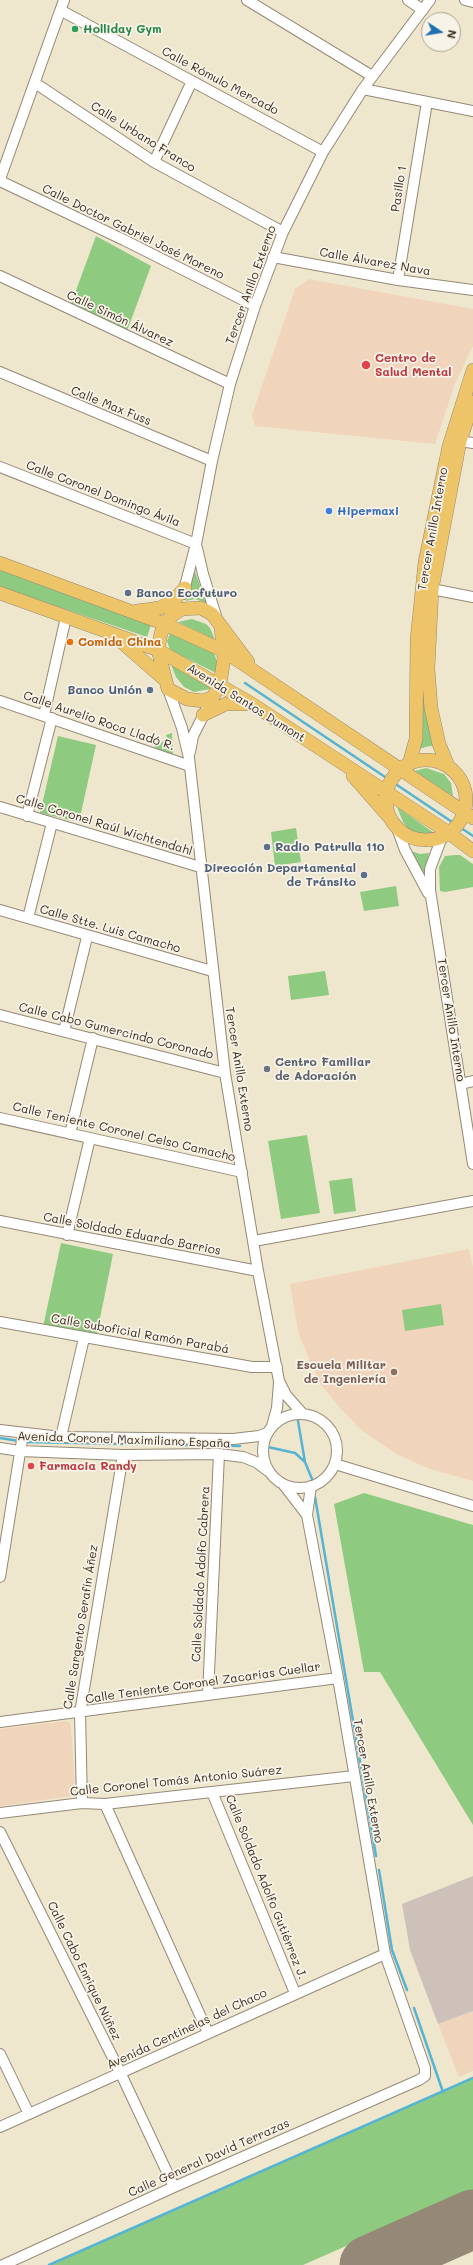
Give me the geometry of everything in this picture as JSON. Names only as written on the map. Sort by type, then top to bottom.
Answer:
[{"type":"main road","name":"Tercer Anillo Interno","points":[[388,791],[402,769],[416,739],[416,666],[425,562],[432,522],[449,446],[473,370]]},
{"type":"main road","name":"Tercer Anillo Interno","points":[[448,766],[439,744],[432,713],[428,669],[432,589],[439,552],[467,442],[473,402]]},
{"type":"main road","points":[[432,522],[430,546],[434,551],[439,552]]},
{"type":"main road","points":[[425,562],[430,562],[433,565],[430,582],[432,589]]},
{"type":"main road","points":[[0,563],[165,624],[256,671],[402,769],[467,816]]},
{"type":"main road","points":[[126,610],[144,611],[160,608],[174,600],[185,588]]},
{"type":"main road","name":"Avenida Santos Dumont","points":[[0,593],[158,650],[221,681],[252,704],[388,791],[473,851]]},
{"type":"main road","points":[[166,684],[158,650],[161,633],[165,624],[176,612],[188,607],[201,608],[219,623],[256,671]]},
{"type":"main road","points":[[108,631],[147,662],[166,684],[187,699],[203,701],[213,697],[221,681],[224,654],[219,623]]},
{"type":"main road","points":[[416,666],[420,683],[422,714],[426,715],[432,713]]},
{"type":"main road","points":[[202,715],[226,704],[252,704]]},
{"type":"main road","points":[[402,769],[429,760],[448,766],[461,780],[473,799]]},
{"type":"main road","points":[[340,761],[395,825],[407,836],[418,840],[431,840],[448,833],[467,816]]},
{"type":"main road","points":[[461,780],[465,790],[467,816]]},
{"type":"main road","points":[[388,791],[387,806],[395,825]]},
{"type":"street","points":[[0,180],[62,10],[64,0]]},
{"type":"street","points":[[247,0],[372,76]]},
{"type":"street","points":[[408,0],[422,10]]},
{"type":"street","name":"Tercer Anillo Externo","points":[[176,612],[185,588],[196,544],[212,461],[230,384],[254,306],[283,232],[323,152],[372,76],[430,0]]},
{"type":"street","points":[[465,0],[473,2]]},
{"type":"street","name":"Calle Rómulo Mercado","points":[[62,10],[323,152]]},
{"type":"street","points":[[154,162],[192,81]]},
{"type":"street","name":"Calle Urbano Franco","points":[[35,83],[154,162],[283,232]]},
{"type":"street","points":[[363,89],[473,111]]},
{"type":"street","name":"Pasillo 1","points":[[398,280],[427,102]]},
{"type":"street","name":"Calle Doctor Gabriel José Moreno","points":[[0,180],[124,240],[254,306]]},
{"type":"street","name":"Calle Álvarez Nava","points":[[273,257],[398,280],[473,290]]},
{"type":"street","name":"Calle Simón Álvarez","points":[[0,276],[230,384]]},
{"type":"street","name":"Calle Max Fuss","points":[[0,372],[212,461]]},
{"type":"street","name":"Calle Coronel Domingo Ávila","points":[[0,468],[196,544]]},
{"type":"street","name":"Tercer Anillo Externo","points":[[196,544],[203,574],[219,623]]},
{"type":"street","points":[[432,589],[473,598]]},
{"type":"street","points":[[27,816],[48,717],[66,617]]},
{"type":"street","name":"Tercer Anillo Externo","points":[[166,684],[182,728],[189,762],[212,972],[225,1073],[258,1271],[279,1381],[277,1404],[270,1429]]},
{"type":"street","name":"Tercer Anillo Externo","points":[[189,762],[193,736],[202,715],[213,697]]},
{"type":"street","name":"Calle Aurelio Roca Lladó R.","points":[[0,701],[189,762]]},
{"type":"street","name":"Calle Coronel Raúl Wichtendahl","points":[[0,808],[200,867]]},
{"type":"street","points":[[28,918],[52,823]]},
{"type":"street","name":"Tercer Anillo Interno","points":[[395,825],[405,850],[432,900]]},
{"type":"street","name":"Tercer Anillo Interno","points":[[448,833],[430,868],[429,879],[473,1164]]},
{"type":"street","name":"Calle Stte. Luis Camacho","points":[[0,910],[87,937],[212,972]]},
{"type":"street","points":[[64,1031],[87,937]]},
{"type":"street","name":"Calle Cabo Gumercindo Coronado","points":[[0,1015],[225,1073]]},
{"type":"street","points":[[70,1134],[93,1038]]},
{"type":"street","points":[[461,1084],[473,1081]]},
{"type":"street","name":"Calle Teniente Coronel Celso Camacho","points":[[0,1118],[242,1172]]},
{"type":"street","points":[[67,1236],[90,1138]]},
{"type":"street","points":[[254,1241],[473,1201]]},
{"type":"street","name":"Calle Soldado Eduardo Barrios","points":[[0,1221],[67,1236],[258,1271]]},
{"type":"street","name":"Calle Suboficial Ramón Parabá","points":[[0,1322],[84,1338],[252,1366],[277,1367]]},
{"type":"street","points":[[61,1437],[84,1338]]},
{"type":"street","name":"Tercer Anillo Externo","points":[[279,1381],[286,1395],[302,1413]]},
{"type":"street","points":[[283,1484],[292,1487],[310,1486],[325,1478],[335,1464],[337,1453],[336,1441],[332,1430],[324,1422],[314,1416],[302,1413],[281,1419],[270,1429],[263,1452],[268,1471],[283,1484],[307,1515]]},
{"type":"street","name":"Avenida Coronel Maximiliano España","points":[[0,1448],[22,1442],[61,1437],[233,1439],[259,1436],[270,1429]]},
{"type":"street","name":"Avenida Coronel Maximiliano España","points":[[0,1430],[22,1442],[123,1455],[219,1454],[243,1457],[256,1462],[268,1471]]},
{"type":"street","points":[[0,1577],[22,1442]]},
{"type":"street","name":"Calle Soldado Adolfo Cabrera","points":[[208,1695],[219,1454]]},
{"type":"street","name":"Calle Sargento Serafín Áñez","points":[[82,1803],[80,1713],[123,1455]]},
{"type":"street","points":[[335,1464],[473,1506]]},
{"type":"street","name":"Tercer Anillo Externo","points":[[310,1486],[307,1515],[338,1678],[385,1954],[425,2068],[425,2076]]},
{"type":"street","name":"Calle Teniente Coronel Zacarías Cuellar","points":[[0,1722],[80,1713],[338,1678]]},
{"type":"street","name":"Calle Coronel Tomás Antonio Suárez","points":[[0,1813],[82,1803],[105,1804],[354,1776]]},
{"type":"street","name":"Calle Soldado Adolfo Gutiérrez J.","points":[[212,1792],[295,1993]]},
{"type":"street","points":[[105,1804],[208,2033]]},
{"type":"street","name":"Calle Cabo Enrique Núñez","points":[[0,1832],[120,2074],[174,2187]]},
{"type":"street","name":"Avenida Centinelas del Chaco","points":[[0,2127],[120,2074],[295,1993],[385,1954]]},
{"type":"street","points":[[0,2054],[29,2114]]},
{"type":"street","name":"Calle General David Terrazas","points":[[3,2265],[174,2187],[419,2080],[425,2076]]},
{"type":"shaded area","name":"Centro de Salud Mental","points":[[309,279],[473,309],[473,346],[455,384],[435,444],[255,426],[252,415],[295,289]]},
{"type":"shaded area","name":"Escuela Militar de Ingeniería","points":[[469,1249],[473,1267],[473,1481],[430,1469],[398,1455],[361,1430],[340,1408],[321,1385],[298,1332],[290,1284]]},
{"type":"shaded area","points":[[66,1721],[70,1722],[71,1726],[75,1790],[72,1796],[0,1806],[0,1729]]},
{"type":"shaded area","points":[[473,1876],[473,2011],[438,2024],[410,1950],[402,1904]]},
{"type":"shaded area","points":[[473,2011],[473,2071],[459,2077],[438,2024]]},
{"type":"green space","points":[[96,236],[151,266],[127,331],[71,304]]},
{"type":"green space","points":[[0,570],[152,622],[147,637],[0,587]]},
{"type":"green space","points":[[195,571],[206,603],[195,599],[186,601]]},
{"type":"green space","points":[[192,619],[206,624],[210,628],[215,640],[178,622]]},
{"type":"green space","points":[[171,631],[214,653],[217,662],[216,673],[170,650],[167,641]]},
{"type":"green space","points":[[170,662],[213,686],[210,689],[194,692],[184,687],[176,677]]},
{"type":"green space","points":[[423,701],[436,747],[430,746],[418,749]]},
{"type":"green space","points":[[172,733],[173,755],[154,747],[167,739],[166,735]]},
{"type":"green space","points":[[58,736],[96,745],[79,822],[40,813]]},
{"type":"green space","points":[[426,768],[444,774],[451,783],[453,796],[415,771]]},
{"type":"green space","points":[[397,807],[437,835],[418,834],[409,830],[403,822]]},
{"type":"green space","points":[[296,828],[301,862],[275,866],[271,832]]},
{"type":"green space","points":[[411,851],[420,854],[429,853],[425,870],[426,879]]},
{"type":"green space","points":[[460,855],[473,864],[473,887],[445,892],[440,891],[439,867],[445,856]]},
{"type":"green space","points":[[396,886],[399,906],[364,911],[360,892]]},
{"type":"green space","points":[[325,971],[329,995],[291,1000],[288,976]]},
{"type":"green space","points":[[307,1135],[320,1213],[281,1219],[268,1141]]},
{"type":"green space","points":[[352,1178],[356,1211],[334,1214],[329,1181]]},
{"type":"green space","points":[[61,1243],[113,1254],[96,1338],[43,1327]]},
{"type":"green space","points":[[441,1304],[444,1325],[405,1331],[402,1310]]},
{"type":"green space","points":[[364,1493],[473,1525],[473,1825],[380,1672],[364,1672],[334,1504]]},
{"type":"green space","points":[[473,2078],[473,2190],[303,2265],[49,2265]]},
{"type":"waterway","points":[[245,683],[473,836]]},
{"type":"waterway","points":[[298,1421],[305,1462]]},
{"type":"waterway","points":[[0,1438],[19,1441]]},
{"type":"waterway","points":[[24,1442],[240,1446]]},
{"type":"waterway","points":[[268,1447],[295,1453],[305,1462],[312,1479]]},
{"type":"waterway","points":[[315,1497],[376,1856]]},
{"type":"waterway","points":[[379,1870],[392,1950],[407,1990]]},
{"type":"waterway","points":[[414,2008],[443,2092]]},
{"type":"waterway","points":[[49,2265],[473,2078]]},
{"type":"runway","points":[[369,2265],[473,2219]]},
{"type":"place","name":"Holliday Gym","points":[[75,29]]},
{"type":"place","name":"Centro de Salud Mental","points":[[366,365]]},
{"type":"place","name":"Hipermaxi","points":[[329,511]]},
{"type":"place","name":"Banco Ecofuturo","points":[[128,593]]},
{"type":"place","name":"Comida China","points":[[70,642]]},
{"type":"place","name":"Banco Unión","points":[[150,690]]},
{"type":"place","name":"Radio Patrulla 110","points":[[267,847]]},
{"type":"place","name":"Dirección Departamental de Tránsito","points":[[364,875]]},
{"type":"place","name":"Centro Familiar de Adoración","points":[[267,1069]]},
{"type":"place","name":"Escuela Militar de Ingeniería","points":[[394,1372]]},
{"type":"place","name":"Farmacia Randy","points":[[31,1466]]}]
